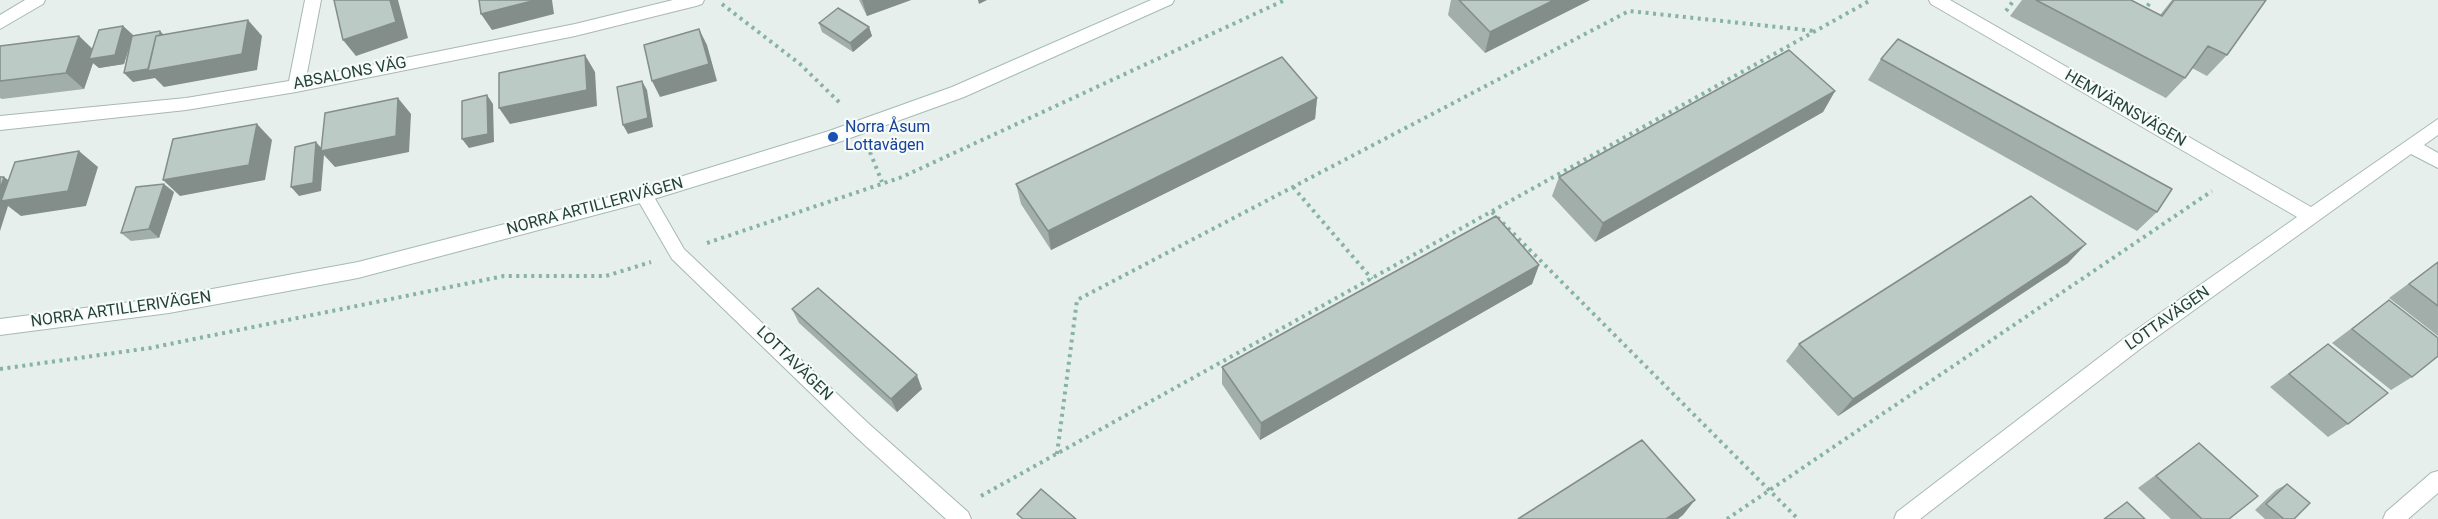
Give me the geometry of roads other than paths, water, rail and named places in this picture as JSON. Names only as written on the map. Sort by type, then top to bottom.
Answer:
[{"type":"street","points":[[0,23],[38,0]]},
{"type":"street","points":[[296,86],[313,0]]},
{"type":"street","name":"ABSALONS VÄG","points":[[0,123],[186,104],[296,86],[575,30],[696,0]]},
{"type":"street","name":"NORRA ARTILLERIVÄGEN","points":[[0,327],[169,305],[358,270],[644,195],[860,128],[958,92],[1166,0]]},
{"type":"street","name":"HEMVÄRNSVÄGEN","points":[[1937,0],[2313,217]]},
{"type":"street","name":"LOTTAVÄGEN","points":[[1904,519],[2133,343],[2438,126]]},
{"type":"street","points":[[2410,146],[2438,161]]},
{"type":"street","name":"LOTTAVÄGEN","points":[[644,195],[678,254],[862,430],[957,515]]},
{"type":"street","points":[[2393,519],[2438,480]]},
{"type":"place","name":"Norra Åsum Lottavägen","points":[[833,137]]}]
